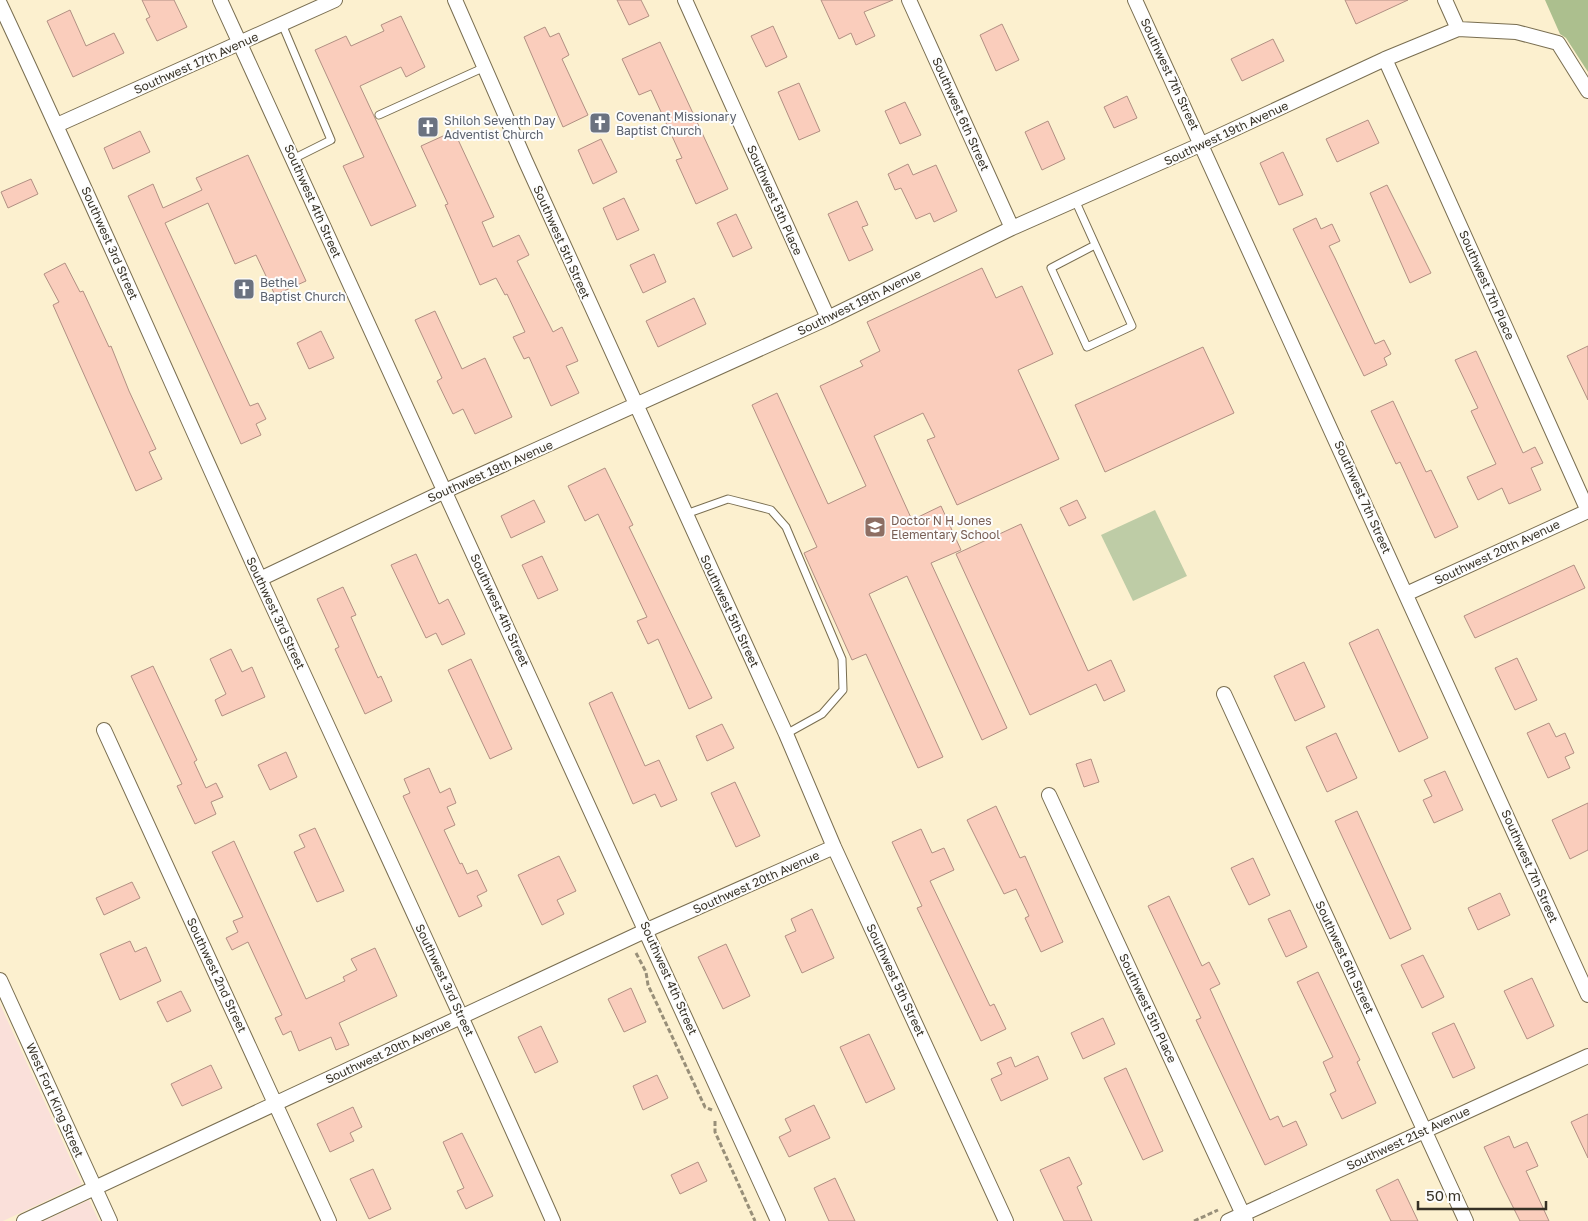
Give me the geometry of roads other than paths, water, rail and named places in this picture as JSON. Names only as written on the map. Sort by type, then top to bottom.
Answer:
[{"type":"street","name":"Southwest 4th Street","points":[[220,0],[647,930],[778,1221]]},
{"type":"street","name":"Southwest 17th Avenue","points":[[57,125],[335,0]]},
{"type":"street","name":"Southwest 5th Street","points":[[455,0],[786,734],[834,847],[1006,1221]]},
{"type":"street","name":"Southwest 5th Place","points":[[684,0],[828,318]]},
{"type":"street","name":"Southwest 6th Street","points":[[910,0],[1012,228]]},
{"type":"street","name":"Southwest 7th Street","points":[[1135,0],[1588,995]]},
{"type":"street","points":[[1445,0],[1458,29],[1516,32],[1558,43],[1588,92]]},
{"type":"street","name":"Southwest 3rd Street","points":[[0,4],[57,125],[260,579],[462,1016],[553,1221]]},
{"type":"street","name":"Southwest 19th Avenue","points":[[260,579],[445,491],[828,318],[1012,228],[1202,144],[1385,59],[1458,29]]},
{"type":"street","name":"Southwest 7th Place","points":[[1385,59],[1588,511]]},
{"type":"street","name":"Southwest 20th Avenue","points":[[1406,594],[1588,511]]},
{"type":"street","name":"Southwest 6th Street","points":[[1224,694],[1466,1221]]},
{"type":"street","name":"Southwest 2nd Street","points":[[104,730],[329,1221]]},
{"type":"street","name":"Southwest 5th Place","points":[[1049,795],[1244,1218]]},
{"type":"street","name":"Southwest 20th Avenue","points":[[24,1221],[647,930],[834,847]]},
{"type":"street","name":"West Fort King Street","points":[[0,980],[110,1221]]},
{"type":"street","name":"Southwest 21st Avenue","points":[[1224,1215],[1244,1218],[1424,1130],[1588,1056]]},
{"type":"lane","points":[[282,24],[331,140],[293,159]]},
{"type":"lane","points":[[379,115],[485,67]]},
{"type":"lane","points":[[1075,200],[1132,326],[1087,347],[1051,268],[1095,245]]},
{"type":"lane","points":[[686,514],[728,499],[771,510],[786,527],[842,659],[843,690],[822,714],[786,734]]},
{"type":"place","name":"Covenant Missionary Baptist Church","points":[[600,123]]},
{"type":"place","name":"Shiloh Seventh Day Adventist Church","points":[[428,127]]},
{"type":"place","name":"Bethel Baptist Church","points":[[244,289]]},
{"type":"place","name":"Doctor N H Jones Elementary School","points":[[875,527]]}]
